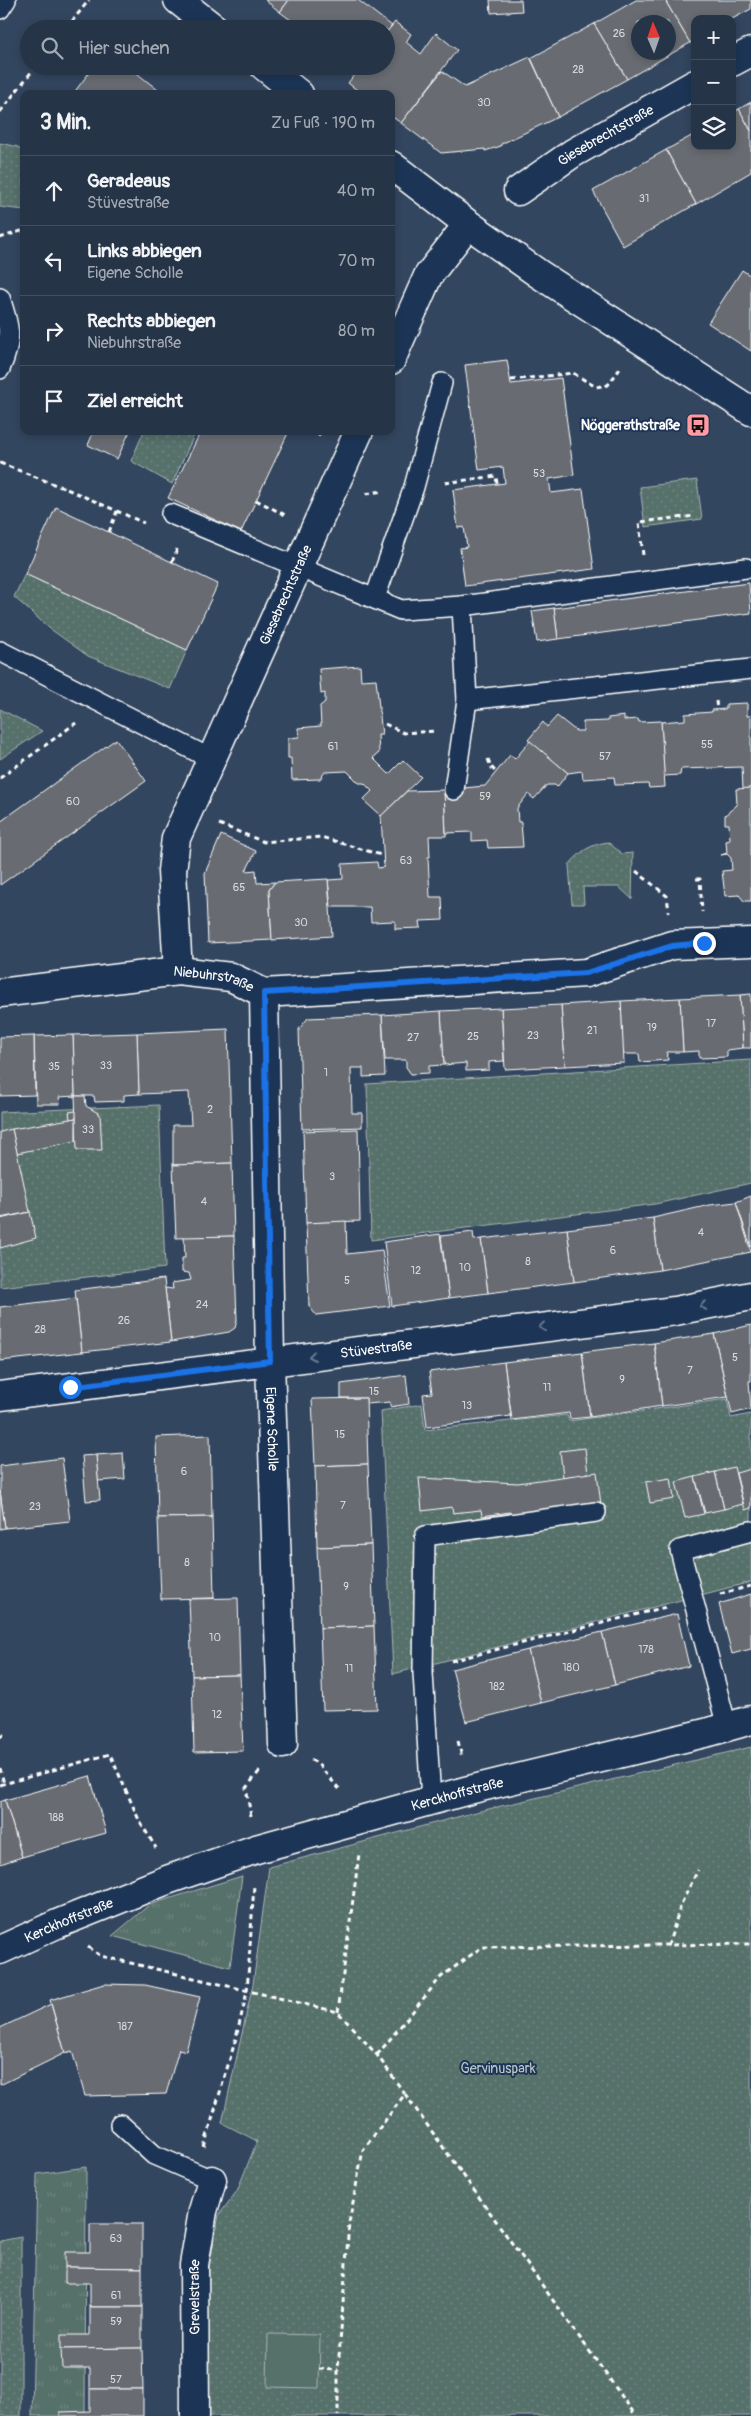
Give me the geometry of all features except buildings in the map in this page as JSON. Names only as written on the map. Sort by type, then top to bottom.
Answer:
[{"type":"street","points":[[178,0],[204,20]]},
{"type":"street","points":[[736,60],[751,52]]},
{"type":"street","points":[[275,75],[294,90]]},
{"type":"street","name":"Giesebrechtstraße","points":[[518,191],[573,153],[691,86]]},
{"type":"street","points":[[395,169],[539,274],[751,411]]},
{"type":"street","points":[[395,351],[428,276],[468,224]]},
{"type":"street","name":"Giesebrechtstraße","points":[[178,971],[172,871],[176,838],[357,435]]},
{"type":"street","name":"Niebuhrstraße","points":[[0,993],[178,971],[231,976],[264,993],[586,973],[672,946],[751,942]]},
{"type":"street","name":"Eigene Scholle","points":[[264,993],[270,1361],[283,1744]]},
{"type":"street","name":"Stüvestraße","points":[[0,1396],[675,1311],[751,1296]]},
{"type":"street","name":"Kerckhoffstraße","points":[[0,1950],[58,1924],[167,1880],[256,1850],[430,1800],[739,1724]]},
{"type":"street","name":"Grevelstraße","points":[[195,2416],[194,2265],[203,2211],[203,2177]]},
{"type":"lane","points":[[0,9],[6,0]]},
{"type":"lane","points":[[0,298],[9,325],[8,350],[0,369]]},
{"type":"lane","points":[[375,598],[414,487],[442,383]]},
{"type":"lane","points":[[171,514],[401,610],[462,606],[746,568]]},
{"type":"lane","points":[[454,790],[467,700],[462,606]]},
{"type":"lane","points":[[0,651],[211,759]]},
{"type":"lane","points":[[467,700],[751,669]]},
{"type":"lane","points":[[430,1800],[423,1673],[425,1536],[596,1512]]},
{"type":"lane","points":[[739,1724],[693,1600],[680,1550],[751,1531]]},
{"type":"lane","points":[[120,2124],[154,2155],[203,2177]]},
{"type":"path","points":[[73,20],[89,0]]},
{"type":"path","points":[[0,112],[29,75]]},
{"type":"path","points":[[0,238],[20,231]]},
{"type":"path","points":[[511,380],[573,372],[596,387],[608,385]]},
{"type":"path","points":[[0,463],[74,492],[93,502]]},
{"type":"path","points":[[481,478],[496,476],[498,484]]},
{"type":"path","points":[[109,532],[117,511]]},
{"type":"path","points":[[646,581],[639,522],[695,516]]},
{"type":"path","points":[[172,562],[181,539]]},
{"type":"path","points":[[385,724],[404,733],[447,730],[467,700]]},
{"type":"path","points":[[0,778],[102,704]]},
{"type":"path","points":[[488,757],[491,767],[497,773]]},
{"type":"path","points":[[188,812],[264,842],[321,837],[381,855]]},
{"type":"path","points":[[636,871],[667,896],[672,946]]},
{"type":"path","points":[[696,879],[700,879],[701,898]]},
{"type":"path","points":[[450,1661],[693,1600]]},
{"type":"path","points":[[0,1737],[5,1734]]},
{"type":"path","points":[[203,2177],[216,2110],[247,1992],[256,1850],[246,1788],[283,1744],[317,1763],[364,1820],[338,2012]]},
{"type":"path","points":[[0,1768],[2,1784],[110,1754],[139,1820],[156,1846],[167,1880]]},
{"type":"path","points":[[668,1946],[681,1904],[698,1870]]},
{"type":"path","points":[[58,1924],[101,1956],[338,2012],[377,2055],[636,2416]]},
{"type":"path","points":[[377,2055],[441,1977],[482,1947],[751,1944]]},
{"type":"path","points":[[338,2416],[338,2370],[349,2223],[363,2150],[405,2094]]},
{"type":"path","points":[[319,2369],[338,2370]]},
{"type":"green space","points":[[0,143],[20,149],[20,210],[0,207]]},
{"type":"green space","points":[[142,435],[194,435],[172,484],[131,461]]},
{"type":"green space","points":[[697,480],[702,519],[645,527],[640,487]]},
{"type":"green space","points":[[25,574],[187,650],[170,689],[88,656],[49,628],[14,597]]},
{"type":"green space","points":[[0,709],[42,731],[0,759]]},
{"type":"green space","points":[[608,842],[622,854],[633,853],[632,899],[619,887],[583,887],[584,904],[572,904],[569,865],[586,849]]},
{"type":"green space","points":[[751,1060],[751,1183],[655,1204],[371,1240],[367,1084]]},
{"type":"green space","points":[[159,1105],[165,1268],[0,1287],[0,1112]]},
{"type":"green space","points":[[727,1399],[731,1418],[751,1414],[751,1582],[393,1674],[381,1411],[422,1404],[425,1430],[567,1415],[569,1421]]},
{"type":"green space","name":"Gervinuspark","points":[[751,1747],[751,2416],[205,2416],[209,2267],[219,2215],[237,2191],[257,2141],[222,2123],[253,1984],[269,1867],[476,1812]]},
{"type":"green space","points":[[242,1876],[230,1967],[112,1936],[149,1905]]},
{"type":"green space","points":[[86,2167],[85,2416],[32,2416],[37,2174]]},
{"type":"green space","points":[[21,2237],[21,2416],[0,2416],[0,2241]]},
{"type":"green space","points":[[268,2334],[320,2335],[319,2388],[267,2387]]},
{"type":"place","name":"Nöggerathstraße","points":[[698,425]]},
{"type":"route","points":[[70,1387],[270,1361],[264,993],[586,973],[672,946],[704,943]]}]
